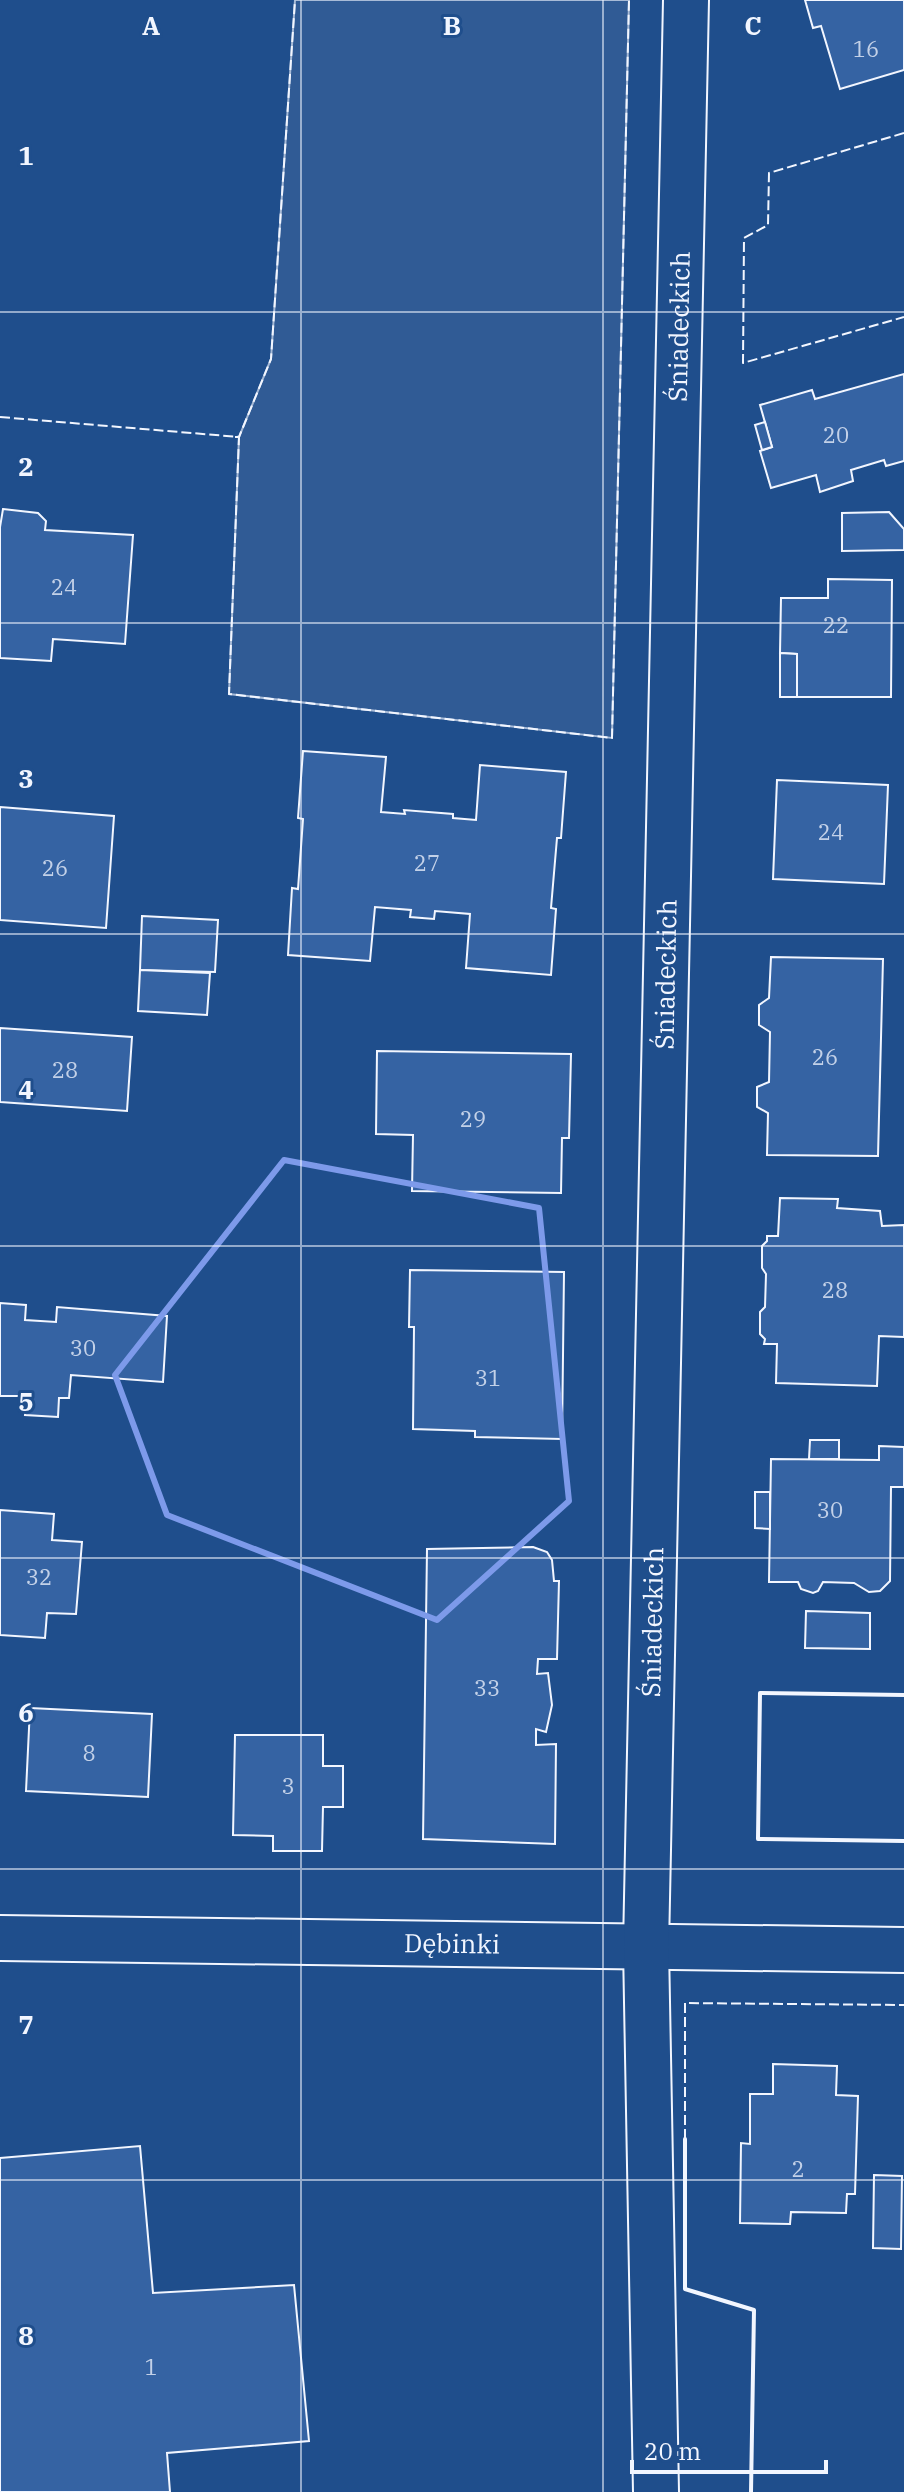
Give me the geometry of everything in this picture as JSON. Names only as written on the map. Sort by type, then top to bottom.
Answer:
[{"type":"street","name":"Śniadeckich","points":[[656,2492],[646,1947],[686,0]]},
{"type":"street","name":"Dębinki","points":[[0,1938],[904,1950]]},
{"type":"highlighted area","points":[[284,1160],[539,1208],[569,1501],[437,1620],[167,1515],[115,1375]]},
{"type":"shaded area","points":[[295,0],[629,0],[612,738],[229,694],[239,437],[271,359]]},
{"type":"building","points":[[805,0],[904,0],[904,70],[840,89],[821,26],[813,28]]},
{"type":"building","points":[[904,374],[904,461],[886,466],[884,460],[851,470],[853,481],[820,492],[816,475],[771,488],[760,451],[772,447],[760,405],[812,390],[815,399]]},
{"type":"building","points":[[765,422],[772,447],[762,450],[755,425]]},
{"type":"building","points":[[3,509],[38,513],[46,521],[45,530],[133,535],[125,644],[53,639],[51,661],[0,658],[0,527]]},
{"type":"building","points":[[889,512],[904,529],[904,550],[842,551],[842,513]]},
{"type":"building","points":[[828,579],[892,580],[891,697],[797,697],[797,654],[780,653],[781,598],[828,598]]},
{"type":"building","points":[[780,653],[797,654],[797,697],[780,697]]},
{"type":"building","points":[[303,751],[386,757],[381,812],[405,814],[404,810],[453,814],[453,818],[476,820],[480,765],[566,772],[551,908],[556,909],[551,975],[466,968],[470,914],[435,911],[434,919],[410,917],[411,910],[375,907],[370,961],[288,955],[292,888],[298,889],[303,819],[298,818]]},
{"type":"building","points":[[777,780],[888,785],[884,884],[773,879]]},
{"type":"building","points":[[0,807],[114,816],[106,928],[0,920]]},
{"type":"building","points":[[142,916],[218,920],[215,972],[140,970]]},
{"type":"building","points":[[771,957],[883,959],[878,1156],[767,1155],[768,1113],[757,1107],[757,1087],[769,1082],[770,1032],[759,1025],[759,1005],[769,998]]},
{"type":"building","points":[[140,970],[210,973],[207,1015],[138,1011]]},
{"type":"building","points":[[0,1028],[132,1037],[127,1111],[0,1102]]},
{"type":"building","points":[[377,1051],[571,1054],[569,1138],[562,1138],[561,1193],[412,1191],[413,1135],[376,1134]]},
{"type":"building","points":[[780,1198],[838,1199],[837,1208],[880,1211],[882,1226],[904,1225],[904,1337],[879,1336],[877,1386],[776,1383],[777,1344],[764,1344],[765,1339],[760,1334],[760,1312],[765,1307],[766,1274],[762,1268],[762,1246],[767,1236],[778,1236]]},
{"type":"building","points":[[410,1270],[564,1272],[562,1439],[475,1437],[475,1431],[413,1429],[414,1327],[409,1327]]},
{"type":"building","points":[[0,1303],[26,1305],[25,1320],[56,1322],[57,1307],[167,1316],[163,1382],[71,1375],[69,1398],[59,1398],[58,1417],[25,1415],[27,1396],[0,1396]]},
{"type":"building","points":[[810,1440],[839,1440],[839,1459],[809,1459]]},
{"type":"building","points":[[879,1446],[904,1447],[904,1487],[891,1487],[890,1581],[880,1591],[869,1592],[854,1583],[823,1582],[813,1593],[801,1589],[798,1582],[769,1582],[771,1459],[879,1460]]},
{"type":"building","points":[[755,1492],[770,1492],[770,1529],[755,1528]]},
{"type":"building","points":[[0,1510],[54,1514],[52,1540],[82,1542],[76,1614],[47,1613],[45,1638],[0,1635]]},
{"type":"building","points":[[533,1547],[547,1552],[552,1560],[554,1581],[559,1581],[557,1659],[538,1659],[537,1674],[548,1673],[552,1705],[546,1732],[536,1729],[536,1745],[556,1744],[555,1844],[423,1839],[427,1549]]},
{"type":"building","points":[[806,1611],[870,1613],[870,1649],[805,1648]]},
{"type":"building","points":[[30,1708],[152,1714],[148,1797],[26,1791]]},
{"type":"building","points":[[235,1735],[323,1735],[323,1766],[343,1766],[343,1807],[323,1807],[322,1851],[273,1851],[273,1836],[233,1835]]},
{"type":"building","points":[[773,2064],[837,2066],[836,2095],[858,2096],[855,2194],[847,2194],[846,2213],[791,2212],[790,2224],[740,2223],[741,2143],[750,2144],[750,2094],[773,2094]]},
{"type":"building","points":[[140,2146],[153,2293],[294,2285],[309,2441],[167,2453],[170,2492],[0,2492],[0,2158]]},
{"type":"building","points":[[874,2175],[902,2176],[901,2249],[873,2248]]},
{"type":"fence","points":[[235,437],[239,437],[271,359],[295,0]]},
{"type":"fence","points":[[0,417],[239,437],[229,694],[612,738],[629,0]]},
{"type":"fence","points":[[904,133],[769,173],[768,225],[744,238],[743,363],[904,317]]},
{"type":"fence","points":[[685,2139],[685,2003],[904,2005]]},
{"type":"wall","points":[[904,1695],[760,1693],[758,1839],[904,1841]]},
{"type":"wall","points":[[685,2139],[685,2289],[754,2310],[751,2492]]}]
